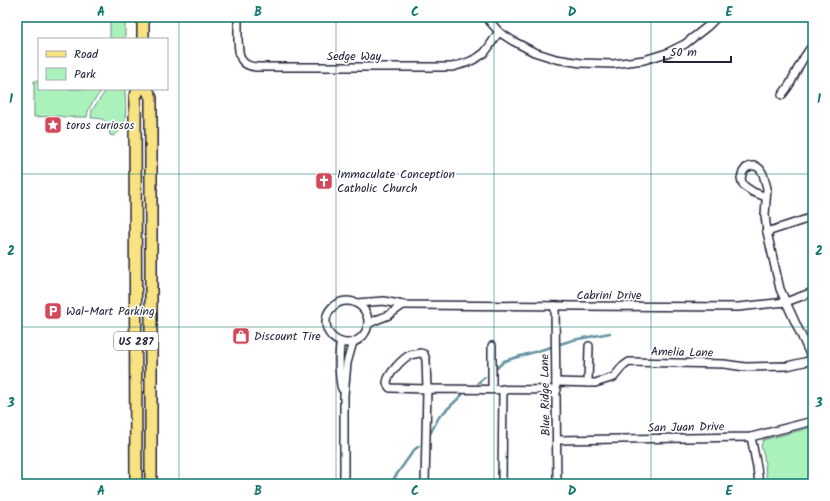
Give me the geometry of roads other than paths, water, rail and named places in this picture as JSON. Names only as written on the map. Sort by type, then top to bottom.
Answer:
[{"type":"main road","points":[[143,17],[143,38]]},
{"type":"main road","name":"US 287","points":[[136,484],[135,104],[139,90]]},
{"type":"main road","name":"US 287","points":[[147,90],[151,98],[151,484]]},
{"type":"street","name":"Sedge Way","points":[[238,17],[239,54],[243,62],[250,66],[256,67],[452,67],[468,63],[485,52],[499,32]]},
{"type":"street","points":[[486,17],[499,32],[534,52],[556,60],[581,63],[613,64],[644,60],[667,53],[685,44],[717,17]]},
{"type":"street","points":[[782,96],[791,83],[798,66],[813,45]]},
{"type":"street","points":[[766,197],[753,192],[744,186],[741,178],[746,168],[756,166],[760,169],[765,180],[767,188],[765,215],[766,232],[780,289],[813,361]]},
{"type":"street","points":[[766,232],[813,217]]},
{"type":"street","name":"Cabrini Drive","points":[[356,303],[384,301],[403,305],[738,307],[786,302],[813,292]]},
{"type":"street","points":[[342,302],[349,302],[356,303],[361,307],[365,312],[368,324],[363,336],[359,340],[347,343],[340,342],[330,335],[326,323],[330,310],[342,302]]},
{"type":"street","points":[[368,324],[389,315],[403,305]]},
{"type":"street","name":"Blue Ridge Lane","points":[[555,306],[557,484]]},
{"type":"street","points":[[340,342],[341,385],[344,395]]},
{"type":"street","points":[[344,484],[344,395],[347,363],[353,342]]},
{"type":"street","points":[[492,346],[492,389]]},
{"type":"street","points":[[588,346],[588,383]]},
{"type":"street","name":"Amelia Lane","points":[[427,389],[426,360],[424,354],[420,353],[410,355],[400,362],[392,372],[387,384],[390,388],[427,389],[503,389],[595,383],[614,377],[622,367],[629,362],[724,364],[745,367],[787,366],[813,361]]},
{"type":"street","points":[[425,484],[427,389]]},
{"type":"street","points":[[502,484],[503,389]]},
{"type":"street","name":"San Juan Drive","points":[[557,440],[751,437],[813,421]]},
{"type":"street","points":[[751,437],[759,484]]},
{"type":"waterway","points":[[560,344],[610,333]]},
{"type":"waterway","points":[[496,369],[504,361],[551,347]]},
{"type":"waterway","points":[[478,383],[485,377]]},
{"type":"waterway","points":[[429,436],[439,417],[462,395]]},
{"type":"waterway","points":[[390,484],[414,450],[419,446]]},
{"type":"place","name":"toros curiosos","points":[[53,125]]},
{"type":"place","name":"Immaculate Conception Catholic Church","points":[[324,181]]},
{"type":"place","name":"Wal-Mart Parking","points":[[53,311]]},
{"type":"place","name":"Discount Tire","points":[[241,336]]}]
